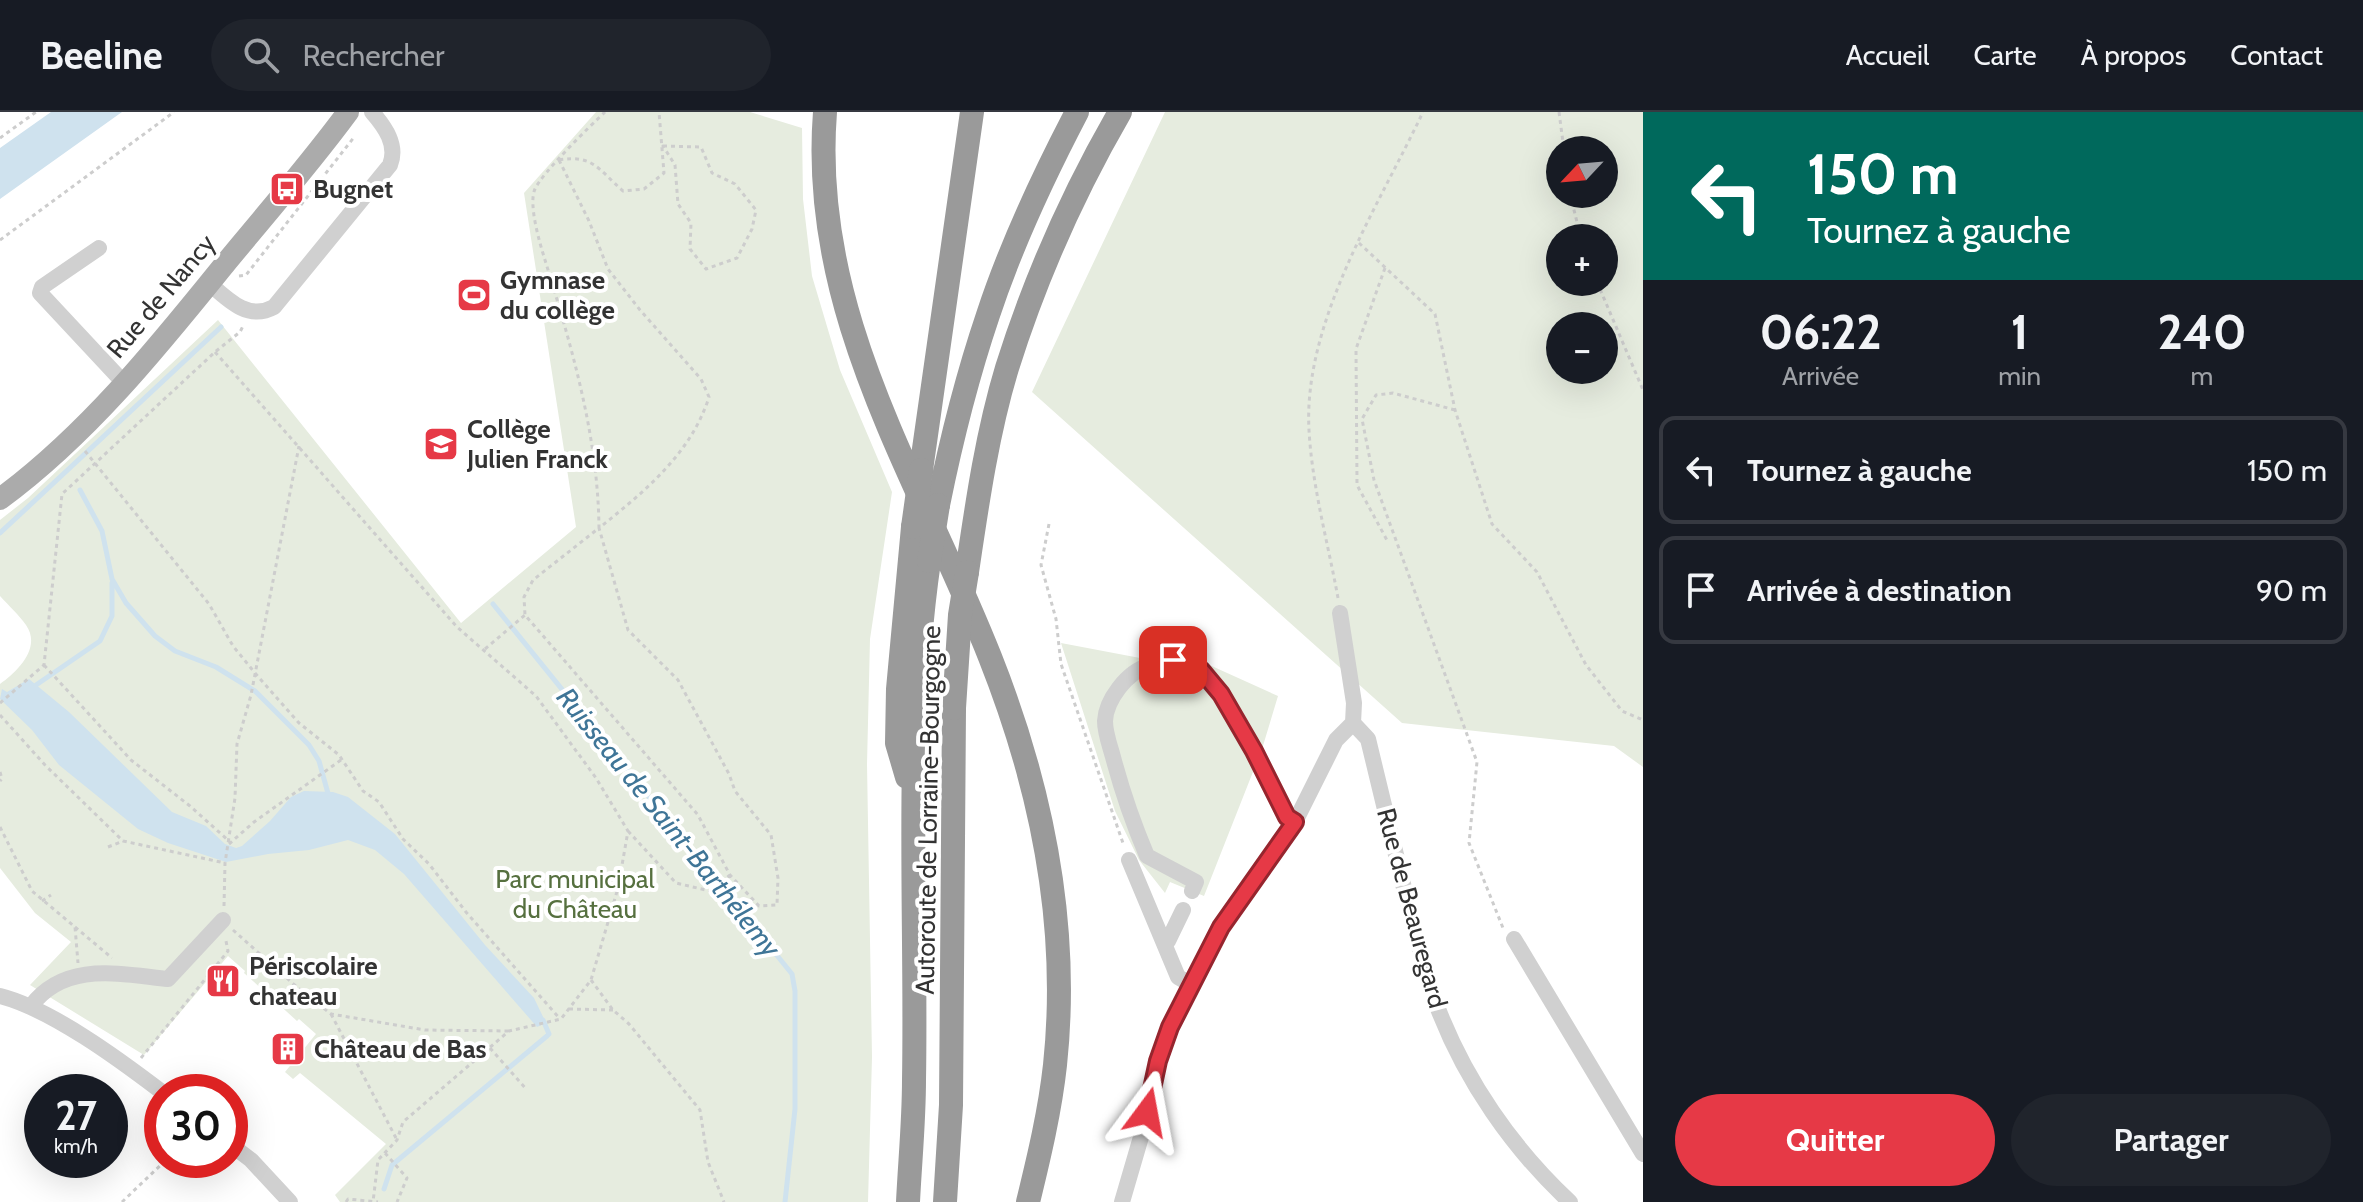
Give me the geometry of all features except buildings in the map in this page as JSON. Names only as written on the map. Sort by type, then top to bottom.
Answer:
[{"type":"highway","points":[[825,112],[824,181],[828,231],[853,337],[888,428],[989,655],[1029,766],[1044,831],[1057,920],[1058,1010],[1055,1066],[1028,1202]]},
{"type":"highway","points":[[912,795],[897,743],[898,689],[913,527],[972,112]]},
{"type":"highway","name":"Autoroute de Lorraine-Bourgogne","points":[[908,1202],[914,1080],[912,795],[919,665],[929,561],[953,433],[987,315],[1052,159],[1077,112]]},
{"type":"highway","name":"Autoroute de Lorraine-Bourgogne","points":[[945,1202],[951,1105],[954,708],[960,615],[979,492],[1007,371],[1047,257],[1084,174],[1120,112]]},
{"type":"main road","name":"Rue de Nancy","points":[[0,499],[67,442],[124,383],[348,112]]},
{"type":"street","points":[[209,283],[240,309],[256,312],[274,307],[390,165],[393,151],[390,140],[372,112]]},
{"type":"street","points":[[99,248],[42,287],[40,293],[124,383]]},
{"type":"street","points":[[1122,1202],[1158,1061],[1170,1027],[1221,927],[1295,822],[1336,740],[1353,723],[1354,703],[1340,613]]},
{"type":"street","points":[[1192,891],[1196,882],[1147,856],[1122,789],[1105,725],[1107,710],[1116,693],[1140,668],[1173,660],[1201,670],[1221,694],[1287,817],[1295,822]]},
{"type":"street","name":"Rue de Beauregard","points":[[1353,723],[1368,739],[1420,955],[1453,1044],[1470,1077],[1514,1143],[1570,1202]]},
{"type":"street","points":[[1129,860],[1178,977],[1192,985]]},
{"type":"street","points":[[1164,943],[1168,941],[1183,910]]},
{"type":"street","points":[[31,1006],[42,992],[80,975],[108,972],[168,979],[223,920]]},
{"type":"street","points":[[1514,939],[1643,1154]]},
{"type":"street","points":[[0,996],[31,1006],[144,1078]]},
{"type":"street","points":[[248,1158],[290,1202]]},
{"type":"path","points":[[0,138],[36,112]]},
{"type":"path","points":[[0,240],[174,112]]},
{"type":"path","points":[[559,160],[608,269],[701,379],[709,397],[701,422],[683,450],[639,495],[599,528],[533,580],[524,597],[525,615],[698,815],[730,875],[759,906],[777,905],[778,878],[771,835],[735,791],[729,774],[678,680],[628,630],[599,528],[598,482],[582,390],[565,322],[540,244],[534,190],[559,160],[605,112]]},
{"type":"path","points":[[559,160],[587,159],[623,191],[644,189],[664,173],[659,112]]},
{"type":"path","points":[[1340,613],[1309,430],[1314,365],[1321,333],[1359,243],[1423,112]]},
{"type":"path","points":[[1559,112],[1562,136]]},
{"type":"path","points":[[663,146],[701,147],[712,173],[735,184],[756,210],[752,229],[737,258],[706,269],[690,249],[691,223],[678,204],[675,165],[663,146]]},
{"type":"path","points":[[1359,243],[1435,314],[1455,410],[1492,524],[1537,572],[1586,665],[1622,711],[1643,720]]},
{"type":"path","points":[[1385,268],[1356,349],[1357,485],[1388,542]]},
{"type":"path","points":[[1603,296],[1643,390]]},
{"type":"path","points":[[1,703],[44,665],[62,494],[93,461],[233,339]]},
{"type":"path","points":[[215,352],[457,627],[536,696],[596,778],[628,831],[676,883],[710,891],[730,875]]},
{"type":"path","points":[[1455,410],[1393,393],[1376,395],[1362,419],[1374,480],[1477,762],[1469,843],[1504,929],[1514,939]]},
{"type":"path","points":[[134,1071],[143,1059],[140,1057],[228,951],[223,920],[225,863],[235,798],[237,744],[251,695],[299,446]]},
{"type":"path","points":[[83,449],[209,604],[233,646],[255,673],[299,723],[342,759],[363,791],[379,802],[403,839],[429,864],[466,912],[561,1019]]},
{"type":"path","points":[[1049,524],[1041,565],[1056,619],[1061,664],[1129,860]]},
{"type":"path","points":[[485,649],[525,615]]},
{"type":"path","points":[[44,665],[131,760],[190,806],[229,843]]},
{"type":"path","points":[[0,715],[45,765],[123,841],[225,863]]},
{"type":"path","points":[[229,843],[342,759]]},
{"type":"path","points":[[0,772],[3,781]]},
{"type":"path","points":[[0,827],[32,891],[133,976]]},
{"type":"path","points":[[331,1014],[425,1030],[509,1031],[561,1019],[591,980],[618,888],[628,831]]},
{"type":"path","points":[[108,847],[123,841]]},
{"type":"path","points":[[42,901],[51,895]]},
{"type":"path","points":[[223,920],[331,1014],[397,1140]]},
{"type":"path","points":[[75,927],[80,975]]},
{"type":"path","points":[[591,980],[613,1010],[629,1024],[700,1110],[708,1162],[724,1202]]},
{"type":"path","points":[[569,1009],[613,1010]]},
{"type":"path","points":[[346,1202],[348,1199],[375,1202],[378,1160],[397,1140],[403,1122],[509,1031]]},
{"type":"path","points":[[490,1048],[527,1090]]},
{"type":"path","points":[[386,1154],[407,1178],[397,1202]]},
{"type":"path","points":[[122,1202],[147,1178]]},
{"type":"green space","name":"Parc municipal du Château","points":[[596,112],[750,112],[802,128],[803,199],[812,276],[840,370],[892,492],[870,639],[867,764],[872,1057],[868,1202],[340,1202],[335,1195],[386,1144],[300,1073],[293,1079],[285,1072],[316,1034],[299,1019],[297,1021],[228,956],[144,1055],[30,985],[71,942],[35,913],[0,868],[0,684],[20,666],[31,642],[26,625],[0,596],[0,520],[28,498],[218,320],[461,623],[576,527],[524,193]]},
{"type":"green space","points":[[1165,112],[1643,112],[1643,767],[1614,746],[1402,723],[1032,392]]},
{"type":"green space","points":[[1061,643],[1140,658],[1174,649],[1278,696],[1262,749],[1204,896],[1170,882],[1165,893],[1139,860],[1115,811]]},
{"type":"water","points":[[51,112],[122,112],[0,199],[0,148]]},
{"type":"water","points":[[29,679],[69,712],[172,812],[206,826],[225,844],[236,848],[242,846],[291,797],[304,791],[333,792],[348,797],[395,834],[485,945],[534,998],[546,1023],[537,1027],[404,874],[375,850],[348,840],[309,850],[226,862],[168,843],[138,829],[59,765],[32,730],[0,699],[2,689],[7,692]]},
{"type":"waterway","points":[[0,533],[221,327]]},
{"type":"waterway","name":"Ruisseau de Saint-Barthélemy","points":[[80,490],[102,531],[112,579],[126,603],[155,636],[175,651],[216,667],[255,691],[309,745],[319,761],[329,797]]},
{"type":"waterway","points":[[36,685],[100,641],[112,616],[112,583]]},
{"type":"waterway","name":"Ruisseau de Saint-Barthélemy","points":[[493,604],[792,974],[795,991],[795,1109],[785,1202]]},
{"type":"waterway","name":"Ruisseau de Saint-Barthélemy","points":[[384,1189],[392,1165],[549,1034],[543,1020]]},
{"type":"place","name":"Bugnet","points":[[287,189]]},
{"type":"place","name":"Gymnase du collège","points":[[474,295]]},
{"type":"place","name":"Collège Julien Franck","points":[[441,444]]},
{"type":"place","name":"Périscolaire chateau","points":[[223,981]]},
{"type":"place","name":"Château de Bas","points":[[288,1049]]},
{"type":"route","points":[[1147,1112],[1158,1061],[1170,1027],[1221,927],[1295,822],[1287,817],[1221,694],[1201,670],[1173,660]]}]
